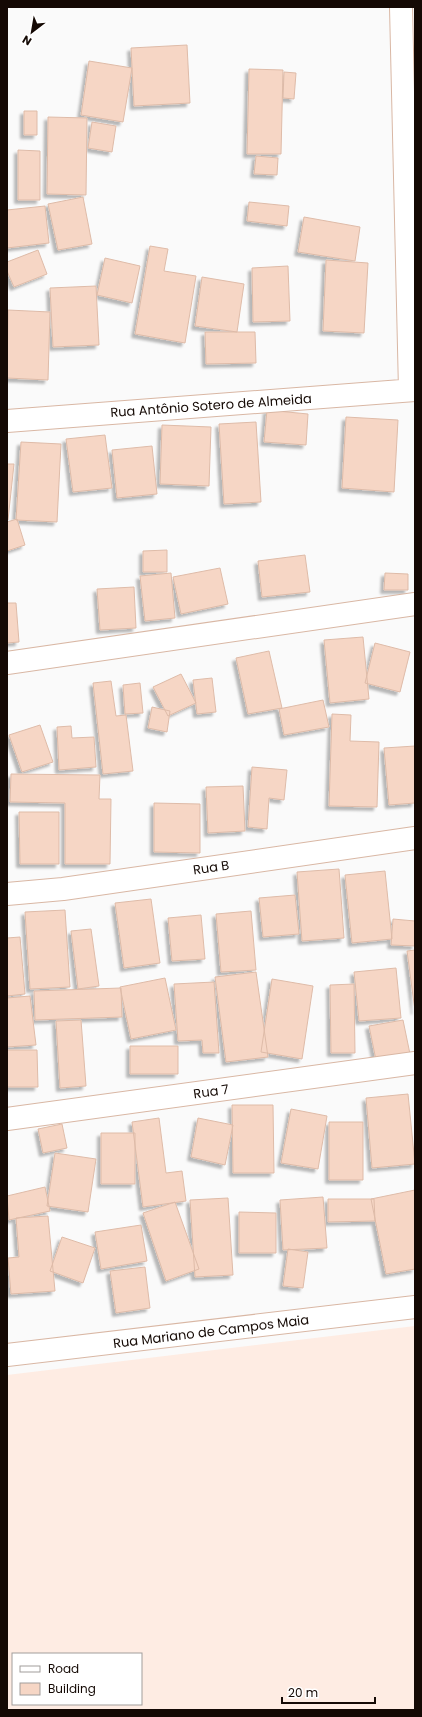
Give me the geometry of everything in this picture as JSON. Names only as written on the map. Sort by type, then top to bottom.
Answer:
[{"type":"street","points":[[401,7],[412,390]]},
{"type":"street","name":"Rua Antônio Sotero de Almeida","points":[[7,421],[412,390]]},
{"type":"street","points":[[7,663],[415,604]]},
{"type":"street","name":"Rua B","points":[[7,894],[63,889],[415,838]]},
{"type":"street","name":"Rua 7","points":[[7,1119],[415,1063]]},
{"type":"street","name":"Rua Mariano de Campos Maia","points":[[7,1355],[415,1307]]},
{"type":"shaded area","points":[[415,1326],[415,1710],[7,1710],[7,1375]]},
{"type":"building","points":[[187,45],[190,103],[134,106],[131,48]]},
{"type":"building","points":[[89,61],[132,68],[123,122],[81,115]]},
{"type":"building","points":[[249,69],[283,70],[281,154],[247,154]]},
{"type":"building","points":[[284,72],[296,73],[294,99],[283,98]]},
{"type":"building","points":[[24,111],[37,111],[37,135],[24,135]]},
{"type":"building","points":[[48,117],[87,118],[86,195],[47,194]]},
{"type":"building","points":[[92,122],[116,126],[112,152],[88,148]]},
{"type":"building","points":[[18,150],[40,151],[40,200],[18,200]]},
{"type":"building","points":[[256,156],[278,158],[277,175],[254,174]]},
{"type":"building","points":[[83,197],[92,244],[58,250],[48,204]]},
{"type":"building","points":[[249,202],[289,206],[287,226],[247,221]]},
{"type":"building","points":[[45,206],[49,243],[7,248],[7,210]]},
{"type":"building","points":[[304,217],[360,227],[355,261],[298,252]]},
{"type":"building","points":[[150,246],[168,249],[164,271],[196,276],[185,343],[135,334]]},
{"type":"building","points":[[38,250],[47,274],[14,287],[7,271],[7,262]]},
{"type":"building","points":[[105,258],[140,266],[132,303],[97,295]]},
{"type":"building","points":[[326,260],[368,263],[364,333],[323,331]]},
{"type":"building","points":[[288,266],[290,321],[253,322],[252,268]]},
{"type":"building","points":[[202,277],[244,284],[237,332],[195,326]]},
{"type":"building","points":[[96,286],[99,345],[53,347],[50,288]]},
{"type":"building","points":[[8,310],[50,312],[48,380],[7,378]]},
{"type":"building","points":[[205,332],[255,332],[256,363],[206,364]]},
{"type":"building","points":[[267,410],[308,414],[306,445],[264,442]]},
{"type":"building","points":[[346,417],[398,420],[394,492],[342,488]]},
{"type":"building","points":[[256,422],[261,502],[224,504],[219,424]]},
{"type":"building","points":[[162,425],[211,427],[209,486],[160,484]]},
{"type":"building","points":[[105,435],[112,488],[73,492],[66,439]]},
{"type":"building","points":[[21,442],[61,444],[57,522],[16,520]]},
{"type":"building","points":[[152,446],[157,494],[117,498],[112,450]]},
{"type":"building","points":[[7,464],[14,464],[8,520],[7,519]]},
{"type":"building","points":[[17,519],[25,545],[7,551],[7,522]]},
{"type":"building","points":[[167,550],[167,572],[143,572],[143,551]]},
{"type":"building","points":[[305,555],[310,592],[262,597],[258,561]]},
{"type":"building","points":[[220,568],[228,604],[181,614],[173,577]]},
{"type":"building","points":[[171,573],[175,618],[145,621],[140,576]]},
{"type":"building","points":[[385,573],[408,574],[408,590],[384,590]]},
{"type":"building","points":[[134,587],[136,628],[100,630],[97,589]]},
{"type":"building","points":[[7,603],[16,603],[19,642],[7,643]]},
{"type":"building","points":[[363,637],[369,699],[330,703],[324,640]]},
{"type":"building","points":[[375,643],[410,652],[400,692],[365,683]]},
{"type":"building","points":[[269,651],[282,708],[248,714],[236,658]]},
{"type":"building","points":[[181,674],[196,703],[168,716],[153,687]]},
{"type":"building","points":[[212,678],[216,712],[197,714],[193,680]]},
{"type":"building","points":[[111,681],[116,716],[126,715],[133,771],[103,774],[93,683]]},
{"type":"building","points":[[140,683],[143,713],[125,714],[123,685]]},
{"type":"building","points":[[323,700],[329,727],[284,735],[279,709]]},
{"type":"building","points":[[152,707],[170,711],[167,732],[148,728]]},
{"type":"building","points":[[332,714],[351,715],[350,741],[379,742],[377,807],[329,806]]},
{"type":"building","points":[[40,725],[53,762],[22,772],[9,735]]},
{"type":"building","points":[[71,726],[72,738],[94,737],[96,767],[59,770],[57,727]]},
{"type":"building","points":[[415,746],[415,803],[389,805],[384,748]]},
{"type":"building","points":[[252,767],[287,770],[284,800],[269,798],[267,829],[248,827]]},
{"type":"building","points":[[11,774],[100,775],[99,799],[111,799],[110,864],[65,864],[65,803],[10,802]]},
{"type":"building","points":[[243,786],[245,831],[208,833],[206,787]]},
{"type":"building","points":[[154,803],[200,804],[200,853],[154,852]]},
{"type":"building","points":[[19,812],[59,812],[59,864],[20,864]]},
{"type":"building","points":[[339,869],[344,938],[302,941],[297,872]]},
{"type":"building","points":[[385,871],[392,939],[352,943],[345,875]]},
{"type":"building","points":[[295,895],[299,934],[263,937],[259,898]]},
{"type":"building","points":[[151,899],[160,963],[124,968],[115,903]]},
{"type":"building","points":[[65,910],[70,987],[30,989],[25,912]]},
{"type":"building","points":[[251,911],[256,970],[221,972],[216,914]]},
{"type":"building","points":[[201,915],[205,959],[172,961],[168,918]]},
{"type":"building","points":[[393,919],[415,921],[415,946],[391,945]]},
{"type":"building","points":[[91,929],[99,986],[78,989],[71,931]]},
{"type":"building","points":[[20,937],[25,994],[7,996],[7,938]]},
{"type":"building","points":[[415,950],[415,1011],[407,951]]},
{"type":"building","points":[[396,968],[401,1018],[359,1021],[354,972]]},
{"type":"building","points":[[256,972],[268,1057],[226,1062],[215,977]]},
{"type":"building","points":[[165,978],[176,1030],[131,1039],[120,987]]},
{"type":"building","points":[[272,979],[313,986],[302,1059],[261,1052]]},
{"type":"building","points":[[214,982],[219,1053],[203,1053],[202,1040],[178,1041],[174,984]]},
{"type":"building","points":[[354,984],[355,1053],[331,1053],[330,985]]},
{"type":"building","points":[[121,988],[122,1017],[35,1020],[34,991]]},
{"type":"building","points":[[30,996],[36,1045],[7,1047],[7,998]]},
{"type":"building","points":[[81,1020],[86,1086],[60,1088],[56,1021]]},
{"type":"building","points":[[403,1020],[410,1054],[376,1060],[369,1026]]},
{"type":"building","points":[[130,1046],[178,1046],[178,1074],[130,1074]]},
{"type":"building","points":[[7,1050],[37,1050],[38,1087],[7,1087]]},
{"type":"building","points":[[408,1094],[415,1164],[372,1168],[366,1098]]},
{"type":"building","points":[[232,1105],[273,1105],[274,1173],[233,1173]]},
{"type":"building","points":[[291,1109],[327,1116],[318,1169],[281,1163]]},
{"type":"building","points":[[159,1118],[166,1173],[182,1171],[186,1201],[143,1207],[132,1122]]},
{"type":"building","points":[[198,1118],[233,1125],[225,1165],[191,1157]]},
{"type":"building","points":[[329,1122],[363,1122],[363,1180],[329,1180]]},
{"type":"building","points":[[62,1124],[67,1148],[43,1153],[38,1129]]},
{"type":"building","points":[[101,1133],[135,1133],[135,1184],[101,1184]]},
{"type":"building","points":[[55,1153],[96,1159],[88,1212],[47,1206]]},
{"type":"building","points":[[45,1187],[50,1211],[9,1220],[7,1196]]},
{"type":"building","points":[[415,1190],[415,1269],[386,1274],[371,1199]]},
{"type":"building","points":[[323,1197],[327,1248],[283,1250],[280,1200]]},
{"type":"building","points":[[228,1198],[233,1275],[195,1277],[190,1200]]},
{"type":"building","points":[[328,1199],[374,1199],[375,1221],[328,1222]]},
{"type":"building","points":[[175,1202],[199,1269],[166,1281],[143,1213]]},
{"type":"building","points":[[239,1212],[276,1213],[276,1253],[239,1253]]},
{"type":"building","points":[[48,1216],[55,1291],[11,1294],[8,1258],[19,1257],[16,1218]]},
{"type":"building","points":[[141,1225],[147,1261],[101,1269],[95,1232]]},
{"type":"building","points":[[62,1237],[95,1248],[83,1283],[50,1271]]},
{"type":"building","points":[[288,1249],[308,1252],[303,1288],[283,1286]]},
{"type":"building","points":[[145,1267],[150,1308],[116,1313],[110,1271]]}]
